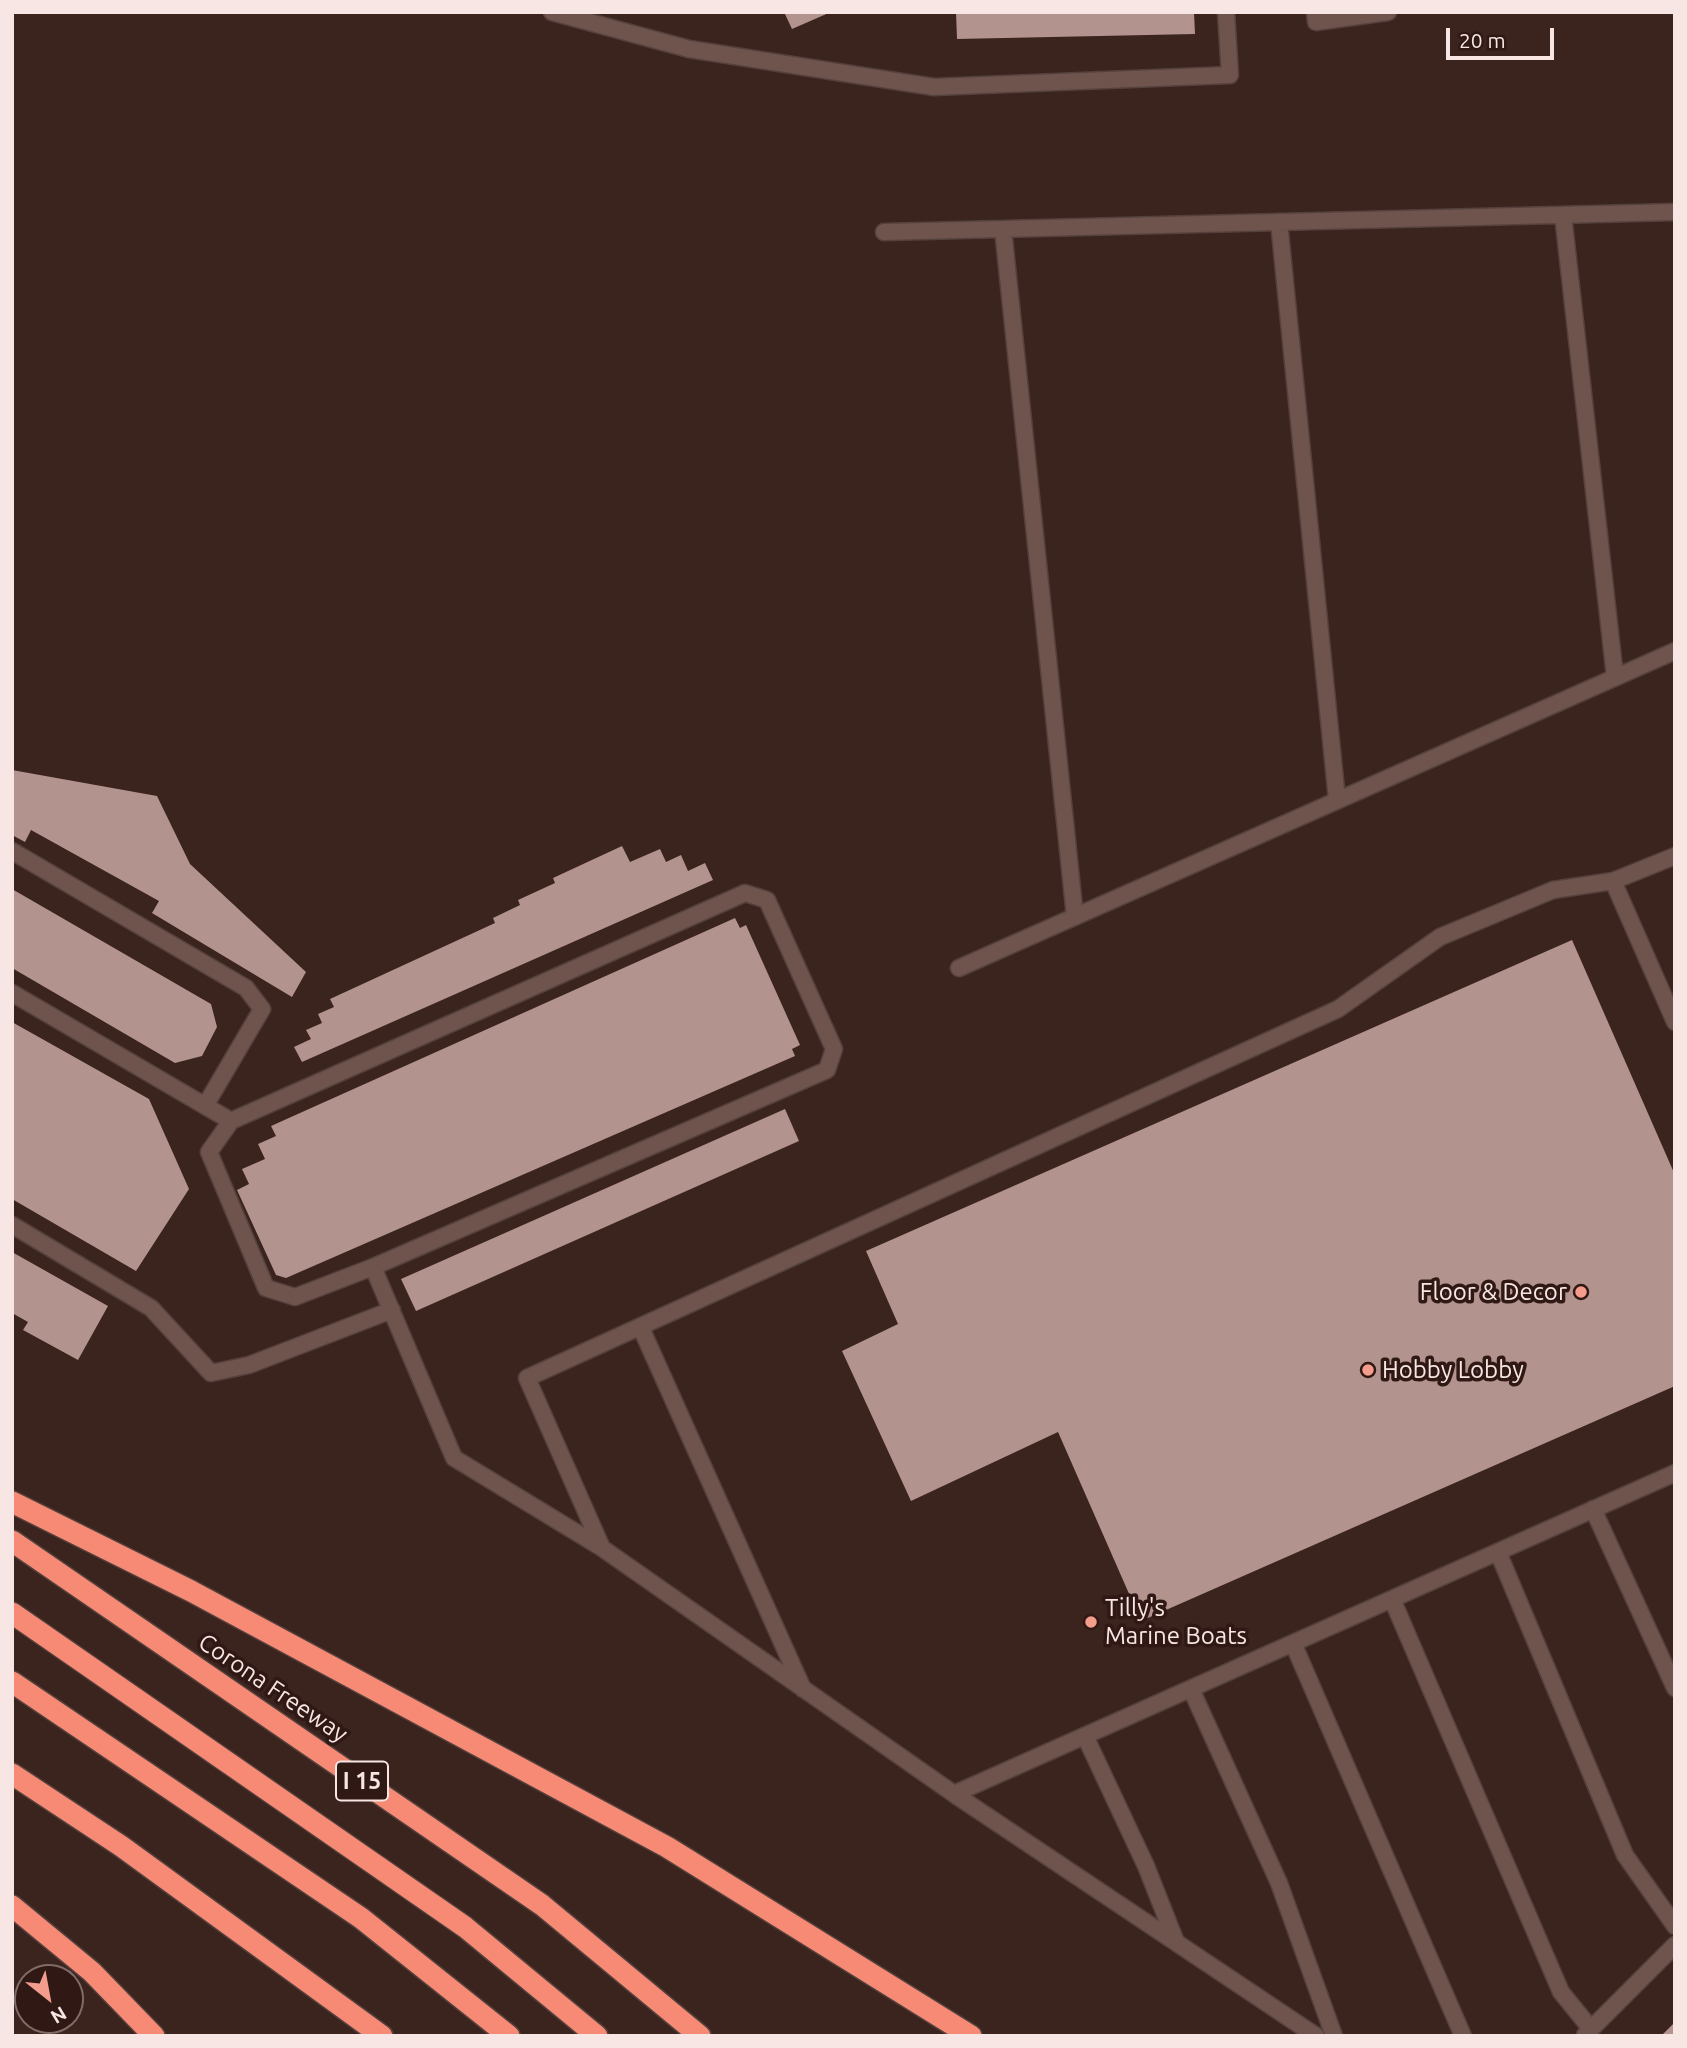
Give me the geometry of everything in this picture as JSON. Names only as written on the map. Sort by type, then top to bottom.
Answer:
[{"type":"highway","points":[[12,1502],[191,1591],[667,1847],[971,2036]]},
{"type":"highway","name":"Corona Freeway","points":[[12,1541],[542,1905],[700,2036]]},
{"type":"highway","points":[[12,1614],[465,1927],[597,2036]]},
{"type":"highway","points":[[12,1682],[361,1918],[509,2036]]},
{"type":"highway","points":[[12,1774],[121,1846],[382,2036]]},
{"type":"highway","points":[[12,1906],[92,1972],[154,2036]]},
{"type":"lane","points":[[552,12],[689,49],[934,87],[1230,75],[1226,12]]},
{"type":"lane","points":[[1315,12],[1316,22],[1388,12]]},
{"type":"lane","points":[[884,232],[1675,212]]},
{"type":"lane","points":[[1563,215],[1615,677]]},
{"type":"lane","points":[[1279,222],[1337,800]]},
{"type":"lane","points":[[1003,229],[1075,917]]},
{"type":"lane","points":[[959,968],[1675,650]]},
{"type":"lane","points":[[12,851],[246,988],[262,1009],[205,1106]]},
{"type":"lane","points":[[602,1548],[527,1378],[1338,1009],[1440,937],[1553,890],[1613,881],[1675,856]]},
{"type":"lane","points":[[1613,881],[1675,1022]]},
{"type":"lane","points":[[745,893],[767,900],[834,1049],[827,1070],[373,1267],[295,1297],[266,1288],[209,1152],[231,1121],[745,893]]},
{"type":"lane","points":[[12,993],[231,1121]]},
{"type":"lane","points":[[12,1225],[151,1308],[211,1373],[249,1365],[392,1310]]},
{"type":"lane","points":[[373,1267],[454,1458],[602,1548],[954,1794],[1316,2036]]},
{"type":"lane","points":[[641,1328],[803,1689]]},
{"type":"lane","points":[[954,1794],[1675,1473]]},
{"type":"lane","points":[[1593,1509],[1675,1688]]},
{"type":"lane","points":[[1498,1552],[1625,1855],[1675,1926]]},
{"type":"lane","points":[[1392,1599],[1561,1992],[1587,2032],[1675,1945]]},
{"type":"lane","points":[[1293,1643],[1463,2036]]},
{"type":"lane","points":[[1191,1689],[1279,1883],[1334,2036]]},
{"type":"lane","points":[[1084,1736],[1146,1866],[1176,1942]]},
{"type":"building","points":[[784,12],[831,12],[792,29]]},
{"type":"building","points":[[956,12],[1194,12],[1195,34],[957,39]]},
{"type":"building","points":[[12,770],[157,796],[190,864],[306,972],[292,997],[152,913],[159,901],[31,830],[25,842],[12,835]]},
{"type":"building","points":[[622,846],[630,862],[660,849],[666,862],[681,855],[688,871],[705,863],[713,880],[302,1062],[294,1047],[311,1039],[306,1030],[322,1023],[318,1014],[334,1007],[330,999],[495,923],[493,918],[520,905],[518,900],[555,883],[553,878]]},
{"type":"building","points":[[12,889],[211,1004],[217,1027],[202,1056],[175,1063],[12,968]]},
{"type":"building","points":[[735,918],[740,928],[746,925],[800,1045],[792,1049],[795,1056],[286,1278],[276,1275],[237,1190],[249,1184],[242,1169],[265,1159],[258,1144],[276,1136],[271,1126]]},
{"type":"building","points":[[1572,940],[1675,1175],[1675,1386],[1141,1621],[1058,1432],[911,1501],[842,1351],[898,1324],[866,1251]]},
{"type":"building","points":[[12,1022],[149,1099],[189,1189],[136,1271],[12,1199]]},
{"type":"building","points":[[785,1109],[799,1141],[416,1311],[401,1279]]},
{"type":"building","points":[[12,1252],[108,1306],[78,1360],[23,1330],[28,1322],[12,1313]]},
{"type":"building","points":[[1675,2022],[1675,2036],[1661,2036]]},
{"type":"place","name":"Floor & Decor","points":[[1581,1292]]},
{"type":"place","name":"Hobby Lobby","points":[[1368,1370]]},
{"type":"place","name":"Tilly's Marine Boats","points":[[1091,1622]]}]
